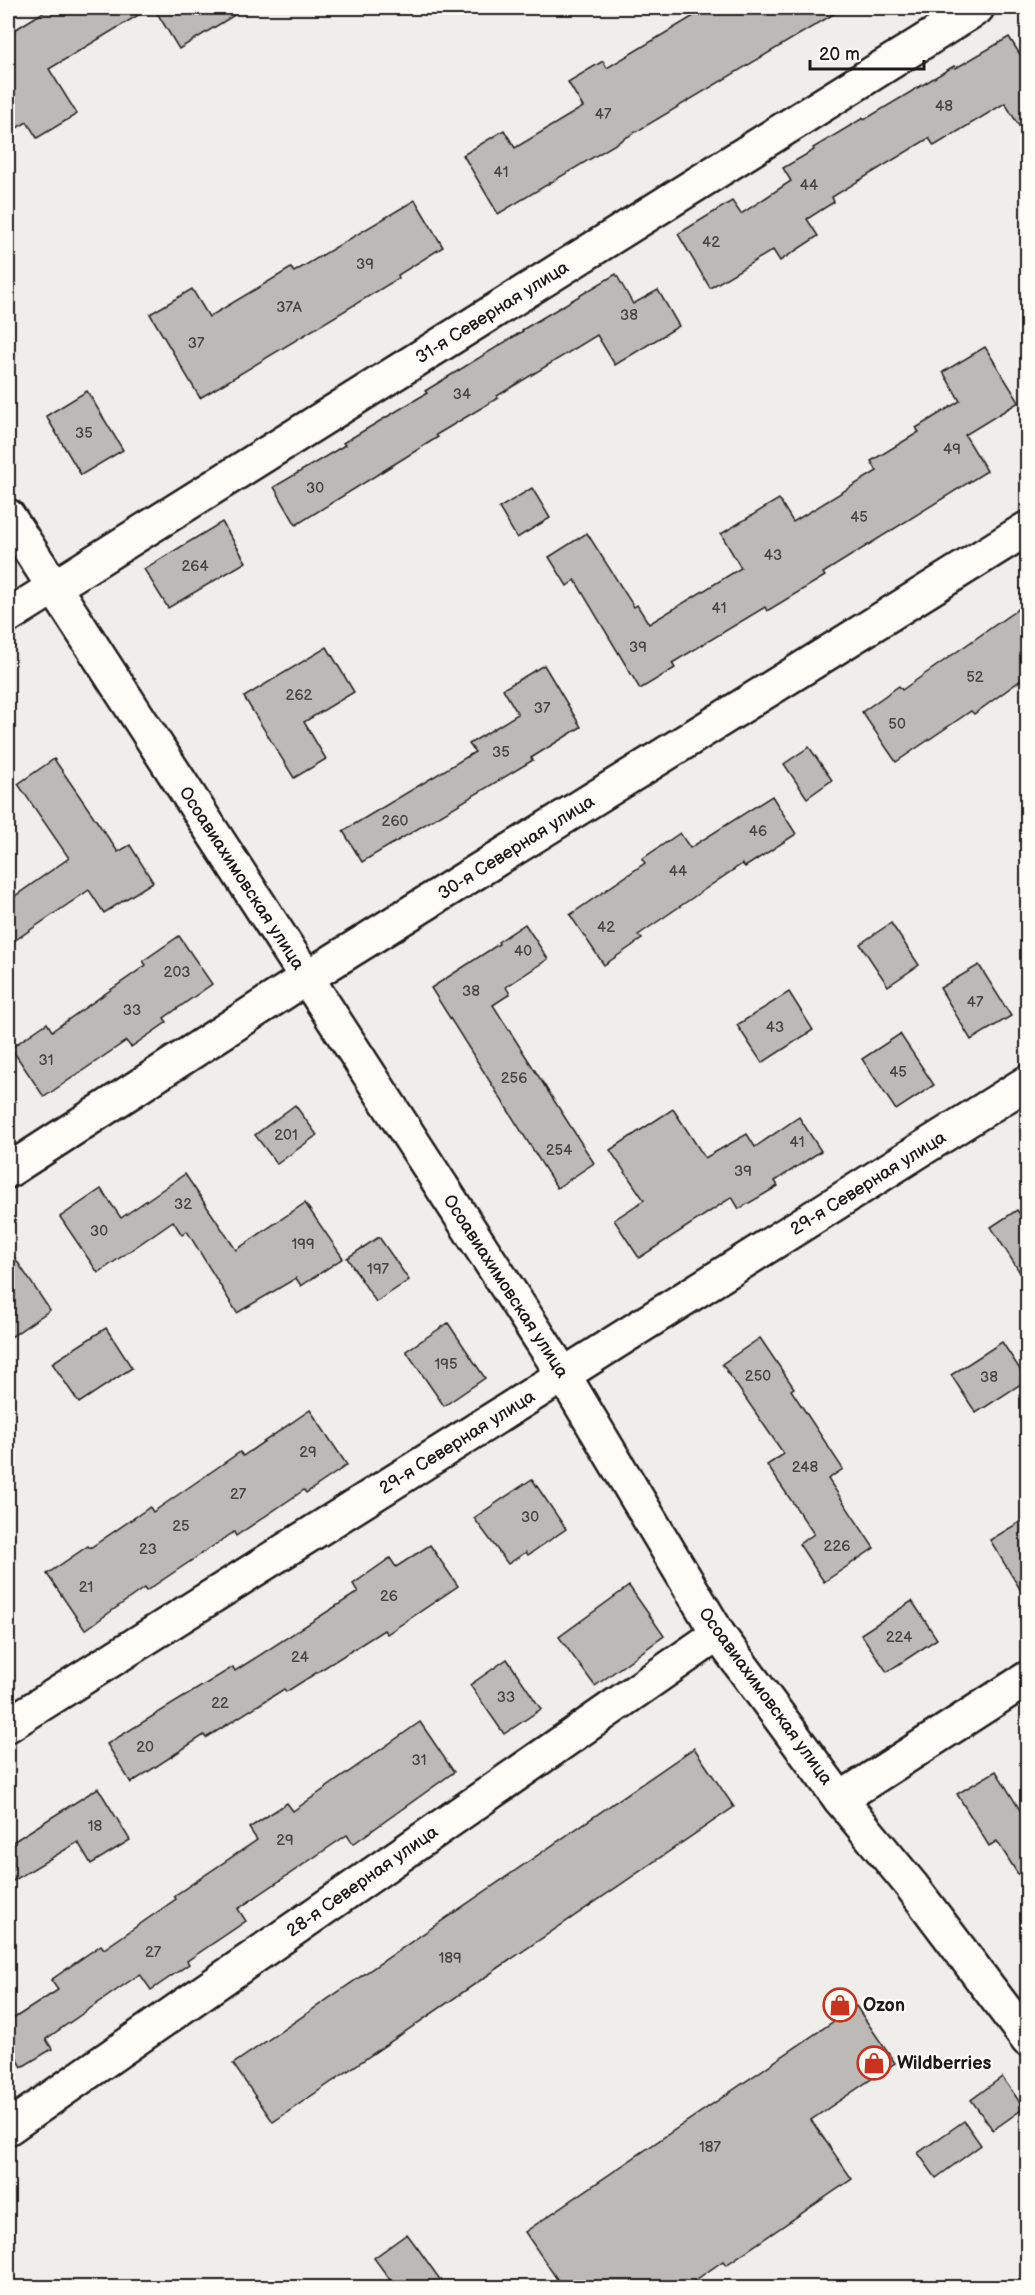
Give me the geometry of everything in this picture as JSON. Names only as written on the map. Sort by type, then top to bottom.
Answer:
[{"type":"street","name":"31-я Северная улица","points":[[8,616],[977,8]]},
{"type":"street","name":"Осоавиахимовская улица","points":[[8,516],[563,1374],[718,1634],[840,1799],[911,1885],[1028,2040]]},
{"type":"street","name":"30-я Северная улица","points":[[8,1171],[306,978],[1028,528]]},
{"type":"street","name":"29-я Северная улица","points":[[8,1725],[1028,1082]]},
{"type":"street","name":"28-я Северная улица","points":[[8,2128],[718,1634]]},
{"type":"street","points":[[840,1799],[1028,1678]]},
{"type":"building","points":[[50,8],[150,8],[49,69],[77,114],[37,138],[27,122],[8,133],[8,34]]},
{"type":"building","points":[[154,8],[246,8],[179,49]]},
{"type":"building","points":[[707,8],[844,8],[498,214],[463,155],[504,130],[515,148],[583,107],[568,82],[603,61],[607,68]]},
{"type":"building","points":[[1009,37],[1028,67],[1028,141],[1005,103],[934,146],[929,138],[832,197],[834,202],[807,219],[818,236],[780,261],[773,250],[710,288],[678,234],[732,201],[741,214],[791,181],[783,168],[814,150],[813,148],[954,66],[956,68]]},
{"type":"building","points":[[415,200],[443,247],[398,275],[399,278],[200,398],[150,314],[192,289],[209,317],[291,268],[294,272]]},
{"type":"building","points":[[616,274],[633,304],[658,290],[679,326],[615,365],[597,335],[296,525],[274,487],[345,445],[343,443],[427,393],[425,391],[522,330]]},
{"type":"building","points":[[985,347],[1019,402],[965,435],[987,471],[823,573],[825,576],[767,611],[765,607],[672,663],[675,668],[640,689],[575,580],[567,586],[549,557],[587,533],[634,607],[637,605],[649,624],[741,568],[721,534],[779,499],[793,522],[877,471],[871,461],[919,432],[916,428],[960,401],[943,372]]},
{"type":"building","points":[[87,391],[123,450],[81,475],[46,416]]},
{"type":"building","points":[[532,488],[550,518],[517,538],[499,508]]},
{"type":"building","points":[[222,522],[246,562],[168,608],[144,569]]},
{"type":"building","points":[[1028,602],[1028,675],[974,714],[971,711],[896,762],[862,712],[899,686],[902,690]]},
{"type":"building","points":[[327,647],[354,692],[304,722],[326,759],[294,778],[244,697]]},
{"type":"building","points":[[544,665],[581,727],[531,758],[533,760],[362,862],[343,831],[475,752],[469,744],[518,714],[503,689]]},
{"type":"building","points":[[809,747],[832,780],[807,798],[784,764]]},
{"type":"building","points":[[54,759],[118,852],[130,845],[153,882],[104,913],[89,890],[8,945],[8,901],[69,858],[18,784]]},
{"type":"building","points":[[772,796],[796,834],[745,867],[742,864],[638,935],[642,939],[604,965],[570,915],[645,863],[642,859],[680,833],[690,848]]},
{"type":"building","points":[[891,923],[919,965],[888,986],[860,944]]},
{"type":"building","points":[[525,924],[548,959],[506,987],[510,994],[493,1005],[594,1163],[557,1188],[431,988],[499,944],[498,942]]},
{"type":"building","points":[[179,936],[212,984],[164,1018],[167,1022],[131,1047],[126,1041],[44,1097],[11,1048],[47,1023],[52,1031],[146,965],[143,961]]},
{"type":"building","points":[[979,965],[1011,1016],[971,1040],[940,988]]},
{"type":"building","points":[[789,992],[813,1030],[762,1063],[737,1025]]},
{"type":"building","points":[[900,1034],[934,1085],[896,1110],[862,1059]]},
{"type":"building","points":[[295,1105],[317,1135],[277,1164],[255,1135]]},
{"type":"building","points":[[673,1109],[705,1158],[747,1134],[755,1147],[799,1117],[821,1151],[775,1181],[778,1186],[739,1209],[732,1197],[639,1258],[614,1220],[644,1200],[610,1150]]},
{"type":"building","points":[[185,1174],[236,1250],[305,1203],[343,1258],[301,1286],[296,1278],[237,1313],[187,1231],[182,1235],[173,1221],[98,1273],[60,1217],[101,1189],[121,1218]]},
{"type":"building","points":[[1017,1210],[1028,1226],[1028,1285],[991,1227]]},
{"type":"building","points":[[379,1237],[409,1280],[376,1302],[347,1258]]},
{"type":"building","points":[[8,1248],[50,1310],[8,1339]]},
{"type":"building","points":[[448,1323],[485,1378],[444,1406],[406,1351]]},
{"type":"building","points":[[106,1328],[132,1368],[79,1403],[52,1363]]},
{"type":"building","points":[[760,1338],[794,1388],[791,1390],[843,1469],[828,1479],[874,1548],[824,1582],[799,1544],[814,1534],[767,1465],[784,1454],[722,1364]]},
{"type":"building","points":[[1002,1342],[1027,1380],[976,1413],[951,1375]]},
{"type":"building","points":[[310,1410],[347,1465],[306,1493],[304,1490],[236,1536],[234,1532],[146,1591],[144,1588],[85,1630],[47,1574],[150,1507],[153,1512],[240,1452],[243,1456]]},
{"type":"building","points":[[532,1479],[566,1529],[528,1555],[526,1552],[508,1564],[474,1518]]},
{"type":"building","points":[[1028,1517],[1028,1602],[990,1540]]},
{"type":"building","points":[[430,1545],[458,1586],[387,1634],[384,1630],[286,1692],[284,1689],[206,1738],[204,1735],[131,1783],[107,1744],[233,1667],[235,1671],[358,1592],[353,1584],[390,1558],[396,1567]]},
{"type":"building","points":[[629,1586],[664,1636],[595,1686],[559,1637]]},
{"type":"building","points":[[912,1601],[937,1639],[887,1672],[861,1634]]},
{"type":"building","points":[[507,1659],[541,1709],[504,1734],[470,1685]]},
{"type":"building","points":[[420,1722],[454,1772],[353,1844],[347,1835],[238,1909],[246,1921],[187,1961],[189,1964],[151,1990],[140,1974],[46,2039],[52,2049],[22,2067],[8,2043],[8,2022],[58,1990],[51,1980],[101,1945],[104,1949],[176,1899],[174,1896],[257,1840],[249,1828],[287,1803],[293,1811]]},
{"type":"building","points":[[694,1748],[734,1807],[273,2122],[233,2064]]},
{"type":"building","points":[[996,1771],[1028,1823],[1028,1890],[997,1841],[989,1846],[957,1794]]},
{"type":"building","points":[[98,1788],[130,1840],[91,1864],[78,1842],[8,1884],[8,1845]]},
{"type":"building","points":[[856,2006],[895,2063],[811,2120],[852,2179],[726,2265],[723,2261],[684,2288],[563,2288],[525,2232]]},
{"type":"building","points":[[1002,2077],[1024,2108],[993,2130],[971,2100]]},
{"type":"building","points":[[964,2121],[981,2145],[936,2178],[918,2153]]},
{"type":"building","points":[[407,2234],[446,2288],[396,2288],[374,2258]]},
{"type":"place","name":"Ozon","points":[[840,2005]]},
{"type":"place","name":"Wildberries","points":[[874,2063]]}]
